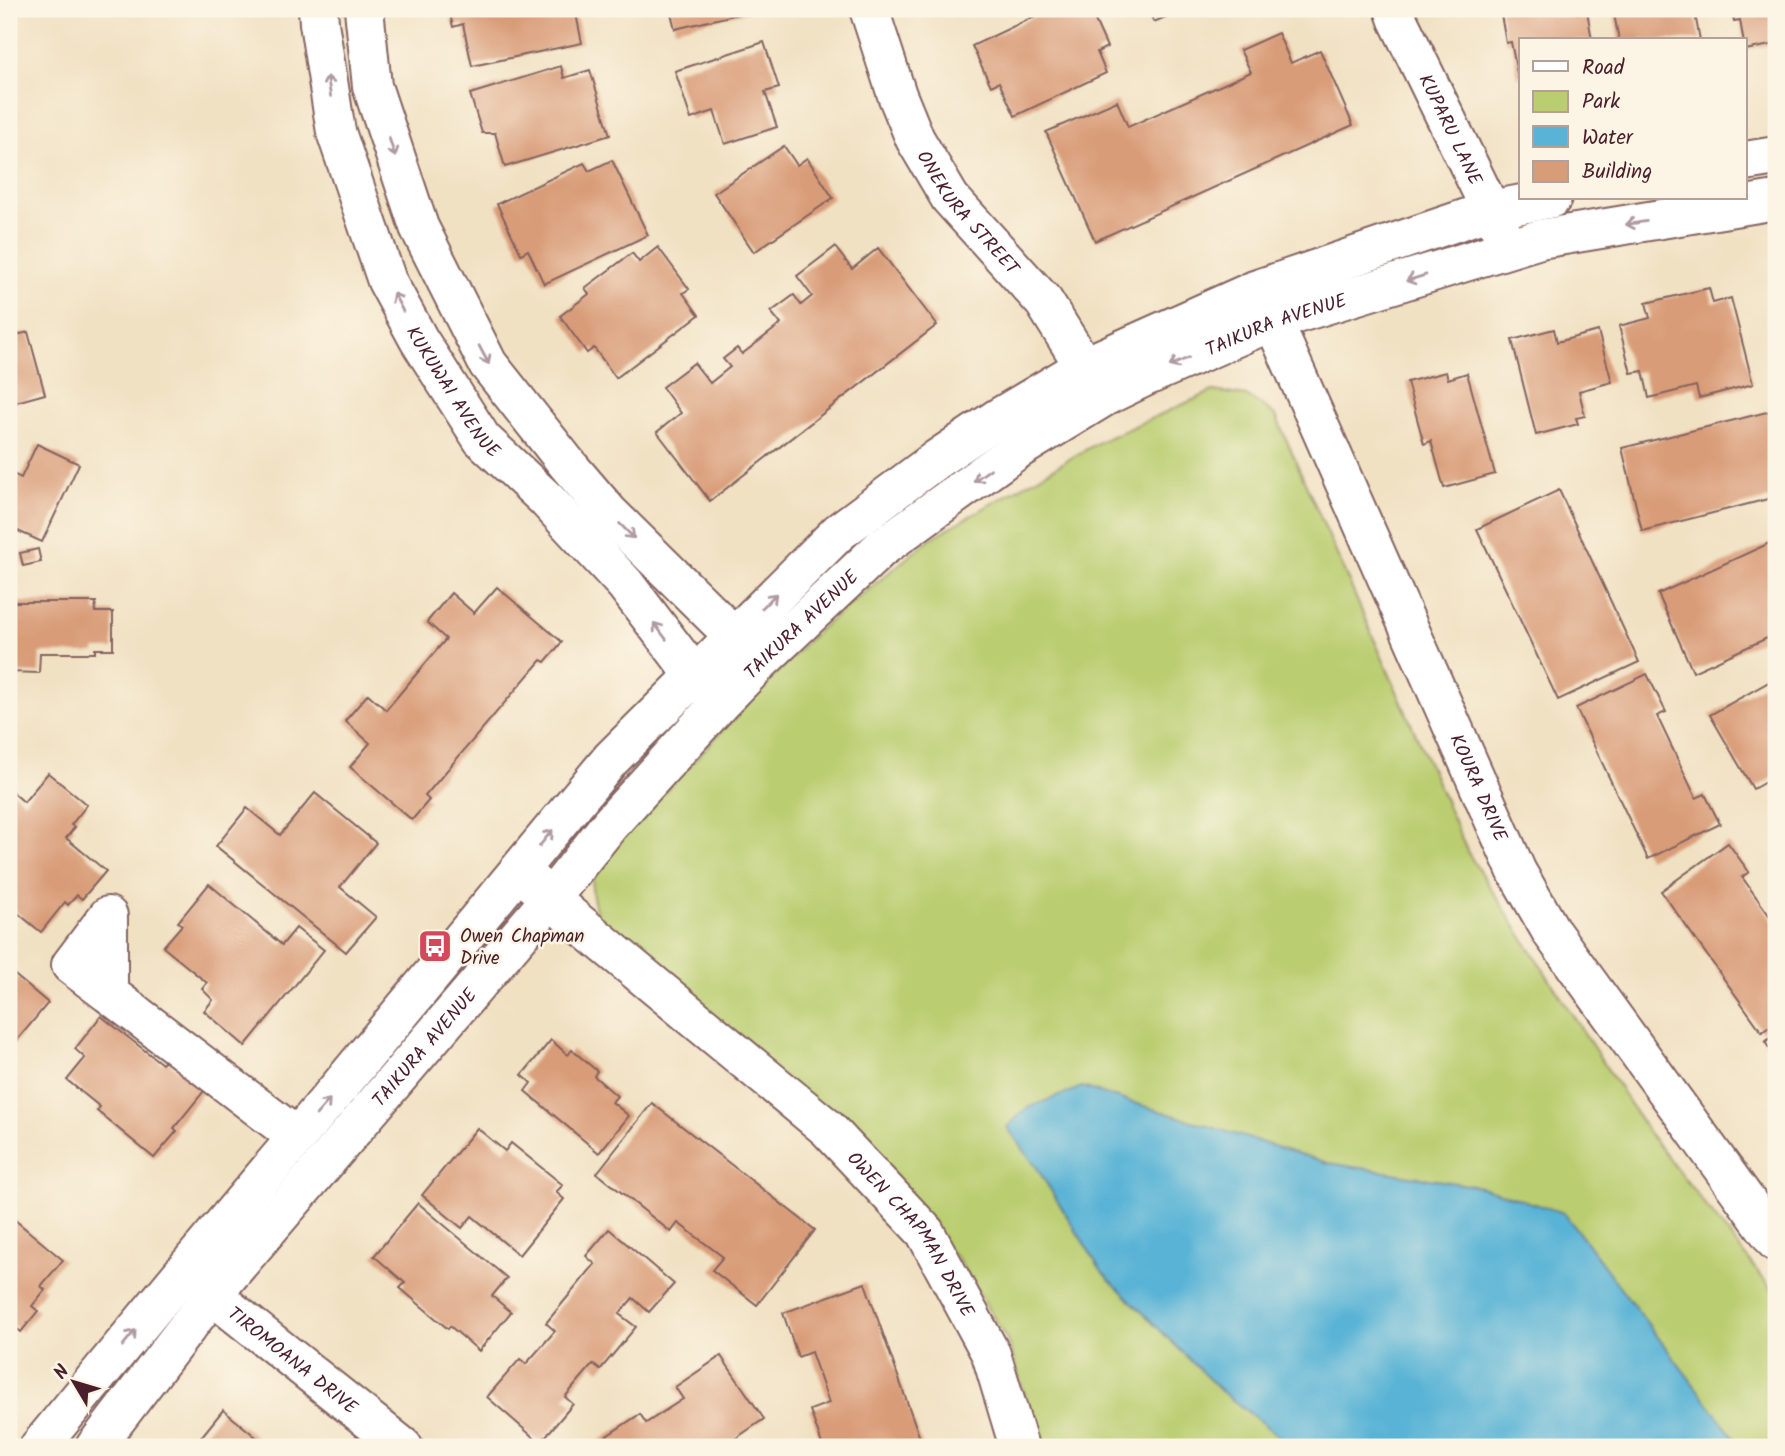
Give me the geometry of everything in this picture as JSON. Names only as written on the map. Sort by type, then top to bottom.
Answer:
[{"type":"street","name":"KUKUWAI AVENUE","points":[[318,9],[336,132],[387,281],[419,340],[482,439],[546,499],[625,584],[708,689]]},
{"type":"street","points":[[364,9],[372,86],[419,227],[488,364],[568,466],[609,513],[747,649]]},
{"type":"street","name":"ONEKURA STREET","points":[[869,9],[897,95],[915,139],[950,198],[1044,302],[1095,382]]},
{"type":"street","name":"KUPARU LANE","points":[[1394,9],[1499,227],[1507,250]]},
{"type":"street","name":"TAIKURA AVENUE","points":[[39,1447],[198,1282],[551,898],[610,824],[708,689],[747,649],[1017,450],[1095,382],[1147,376],[1264,306],[1491,210],[1542,200]]},
{"type":"street","name":"TAIKURA AVENUE","points":[[1264,306],[1507,250],[1540,239],[1776,200]]},
{"type":"street","name":"KOURA DRIVE","points":[[1264,306],[1517,872],[1552,933],[1776,1242]]},
{"type":"street","name":"TAIKURA AVENUE","points":[[95,1447],[198,1282],[297,1137],[611,759],[708,689]]},
{"type":"street","name":"OWEN CHAPMAN DRIVE","points":[[519,871],[827,1128],[925,1232],[991,1354],[1019,1447]]},
{"type":"street","points":[[108,993],[297,1137]]},
{"type":"street","name":"TIROMOANA DRIVE","points":[[198,1282],[403,1447]]},
{"type":"green space","points":[[1213,391],[1246,396],[1276,416],[1468,853],[1648,1132],[1776,1295],[1776,1447],[1042,1447],[1007,1340],[958,1259],[598,917],[592,889],[599,861],[813,635],[930,539],[1101,441]]},
{"type":"water","points":[[1082,1087],[1328,1163],[1481,1187],[1564,1213],[1741,1447],[1299,1447],[1281,1438],[1221,1391],[1102,1272],[1035,1165],[1007,1127],[1027,1108]]},
{"type":"building","points":[[449,9],[575,9],[582,43],[472,66],[463,24],[453,27]]},
{"type":"building","points":[[670,9],[755,9],[755,10],[675,29]]},
{"type":"building","points":[[1050,9],[1058,9],[1061,16],[1076,9],[1090,9],[1107,47],[1097,52],[1106,73],[1015,116],[999,82],[991,86],[972,46]]},
{"type":"building","points":[[1147,9],[1184,9],[1154,22]]},
{"type":"building","points":[[1500,9],[1578,9],[1578,13],[1587,11],[1592,38],[1519,38],[1519,78],[1511,42],[1506,43]]},
{"type":"building","points":[[1613,9],[1694,9],[1700,38],[1619,38]]},
{"type":"building","points":[[1732,9],[1776,9],[1776,44],[1746,50],[1746,38],[1743,38],[1740,20],[1734,21]]},
{"type":"building","points":[[1278,33],[1291,63],[1320,50],[1353,125],[1095,241],[1046,132],[1117,101],[1128,127],[1251,72],[1240,50]]},
{"type":"building","points":[[764,42],[779,88],[765,92],[777,127],[725,144],[714,111],[691,119],[675,71]]},
{"type":"building","points":[[561,66],[564,78],[590,70],[610,135],[505,167],[495,133],[482,133],[470,94]]},
{"type":"building","points":[[784,146],[797,165],[807,158],[833,198],[754,252],[714,193]]},
{"type":"building","points":[[612,160],[648,235],[544,284],[528,250],[521,254],[497,204],[584,163],[589,171]]},
{"type":"building","points":[[658,247],[689,289],[683,293],[699,315],[616,378],[594,348],[587,353],[560,316],[589,294],[585,288],[632,253],[639,262]]},
{"type":"building","points":[[835,247],[852,269],[878,248],[937,325],[710,501],[657,432],[681,413],[662,387],[694,363],[710,383],[730,367],[723,359],[737,348],[742,354],[781,324],[771,312],[794,295],[801,305],[812,296],[797,276]]},
{"type":"building","points":[[1709,288],[1713,303],[1731,298],[1753,384],[1699,398],[1696,386],[1649,398],[1643,371],[1631,373],[1619,326],[1650,318],[1646,303]]},
{"type":"building","points":[[1554,329],[1557,342],[1598,331],[1612,382],[1579,391],[1585,416],[1576,418],[1578,424],[1536,435],[1512,340]]},
{"type":"building","points":[[28,332],[45,394],[9,404],[9,337]]},
{"type":"building","points":[[1446,372],[1448,379],[1467,373],[1495,474],[1444,488],[1431,441],[1424,444],[1407,382]]},
{"type":"building","points":[[1771,411],[1776,433],[1776,497],[1642,531],[1622,448]]},
{"type":"building","points":[[37,444],[79,464],[42,542],[9,527],[9,472],[21,478]]},
{"type":"building","points":[[1559,490],[1639,662],[1558,700],[1477,529]]},
{"type":"building","points":[[1776,540],[1776,634],[1693,672],[1658,594]]},
{"type":"building","points":[[38,549],[41,562],[23,566],[20,553]]},
{"type":"building","points":[[497,587],[562,642],[545,662],[541,660],[425,796],[429,800],[412,820],[350,767],[370,743],[345,721],[368,694],[386,710],[446,639],[427,622],[451,593],[474,613]]},
{"type":"building","points":[[9,602],[96,602],[95,612],[113,612],[113,649],[95,649],[95,653],[40,653],[39,673],[9,672]]},
{"type":"building","points":[[1647,674],[1666,712],[1657,716],[1696,798],[1705,794],[1720,824],[1648,859],[1576,708]]},
{"type":"building","points":[[1776,678],[1776,776],[1753,789],[1710,715]]},
{"type":"building","points":[[48,773],[87,805],[71,825],[75,827],[66,838],[106,871],[82,899],[77,895],[68,905],[65,902],[41,932],[9,906],[9,789],[24,802]]},
{"type":"building","points":[[315,793],[376,843],[340,887],[376,917],[346,952],[216,846],[247,808],[280,835]]},
{"type":"building","points":[[1728,843],[1749,872],[1742,877],[1776,925],[1776,1022],[1762,1032],[1661,891]]},
{"type":"building","points":[[209,884],[282,945],[296,928],[324,950],[245,1046],[204,1011],[213,1000],[202,989],[207,983],[163,947],[182,925],[178,922]]},
{"type":"building","points":[[10,971],[48,1003],[9,1050],[9,973]]},
{"type":"building","points":[[101,1016],[162,1064],[166,1060],[204,1091],[174,1128],[177,1131],[154,1158],[97,1111],[100,1107],[67,1080],[85,1058],[75,1049]]},
{"type":"building","points":[[1776,1034],[1776,1058],[1765,1042]]},
{"type":"building","points":[[551,1040],[568,1055],[572,1050],[597,1071],[594,1076],[617,1096],[612,1102],[629,1116],[599,1153],[525,1091],[531,1083],[522,1075]]},
{"type":"building","points":[[652,1103],[815,1230],[757,1305],[712,1270],[723,1257],[678,1223],[671,1232],[597,1173]]},
{"type":"building","points":[[477,1128],[505,1151],[511,1143],[563,1185],[556,1192],[564,1199],[519,1255],[472,1216],[462,1228],[422,1195]]},
{"type":"building","points":[[418,1203],[507,1278],[492,1296],[511,1312],[479,1351],[450,1326],[448,1329],[400,1288],[405,1283],[374,1256]]},
{"type":"building","points":[[9,1215],[63,1260],[41,1286],[45,1290],[32,1306],[38,1311],[21,1332],[9,1322]]},
{"type":"building","points":[[609,1229],[674,1284],[649,1312],[633,1298],[619,1314],[636,1327],[600,1370],[593,1364],[565,1397],[573,1404],[540,1443],[487,1397],[520,1359],[526,1364],[555,1331],[546,1323],[595,1264],[586,1256]]},
{"type":"building","points":[[865,1283],[923,1447],[823,1447],[810,1410],[829,1403],[811,1352],[798,1357],[783,1313]]},
{"type":"building","points":[[721,1356],[764,1419],[723,1447],[716,1447],[714,1443],[708,1447],[590,1447],[640,1414],[646,1423],[683,1399],[675,1387]]},
{"type":"building","points":[[223,1410],[262,1442],[258,1447],[193,1447]]},
{"type":"place","name":"Owen Chapman Drive","points":[[435,946]]}]
